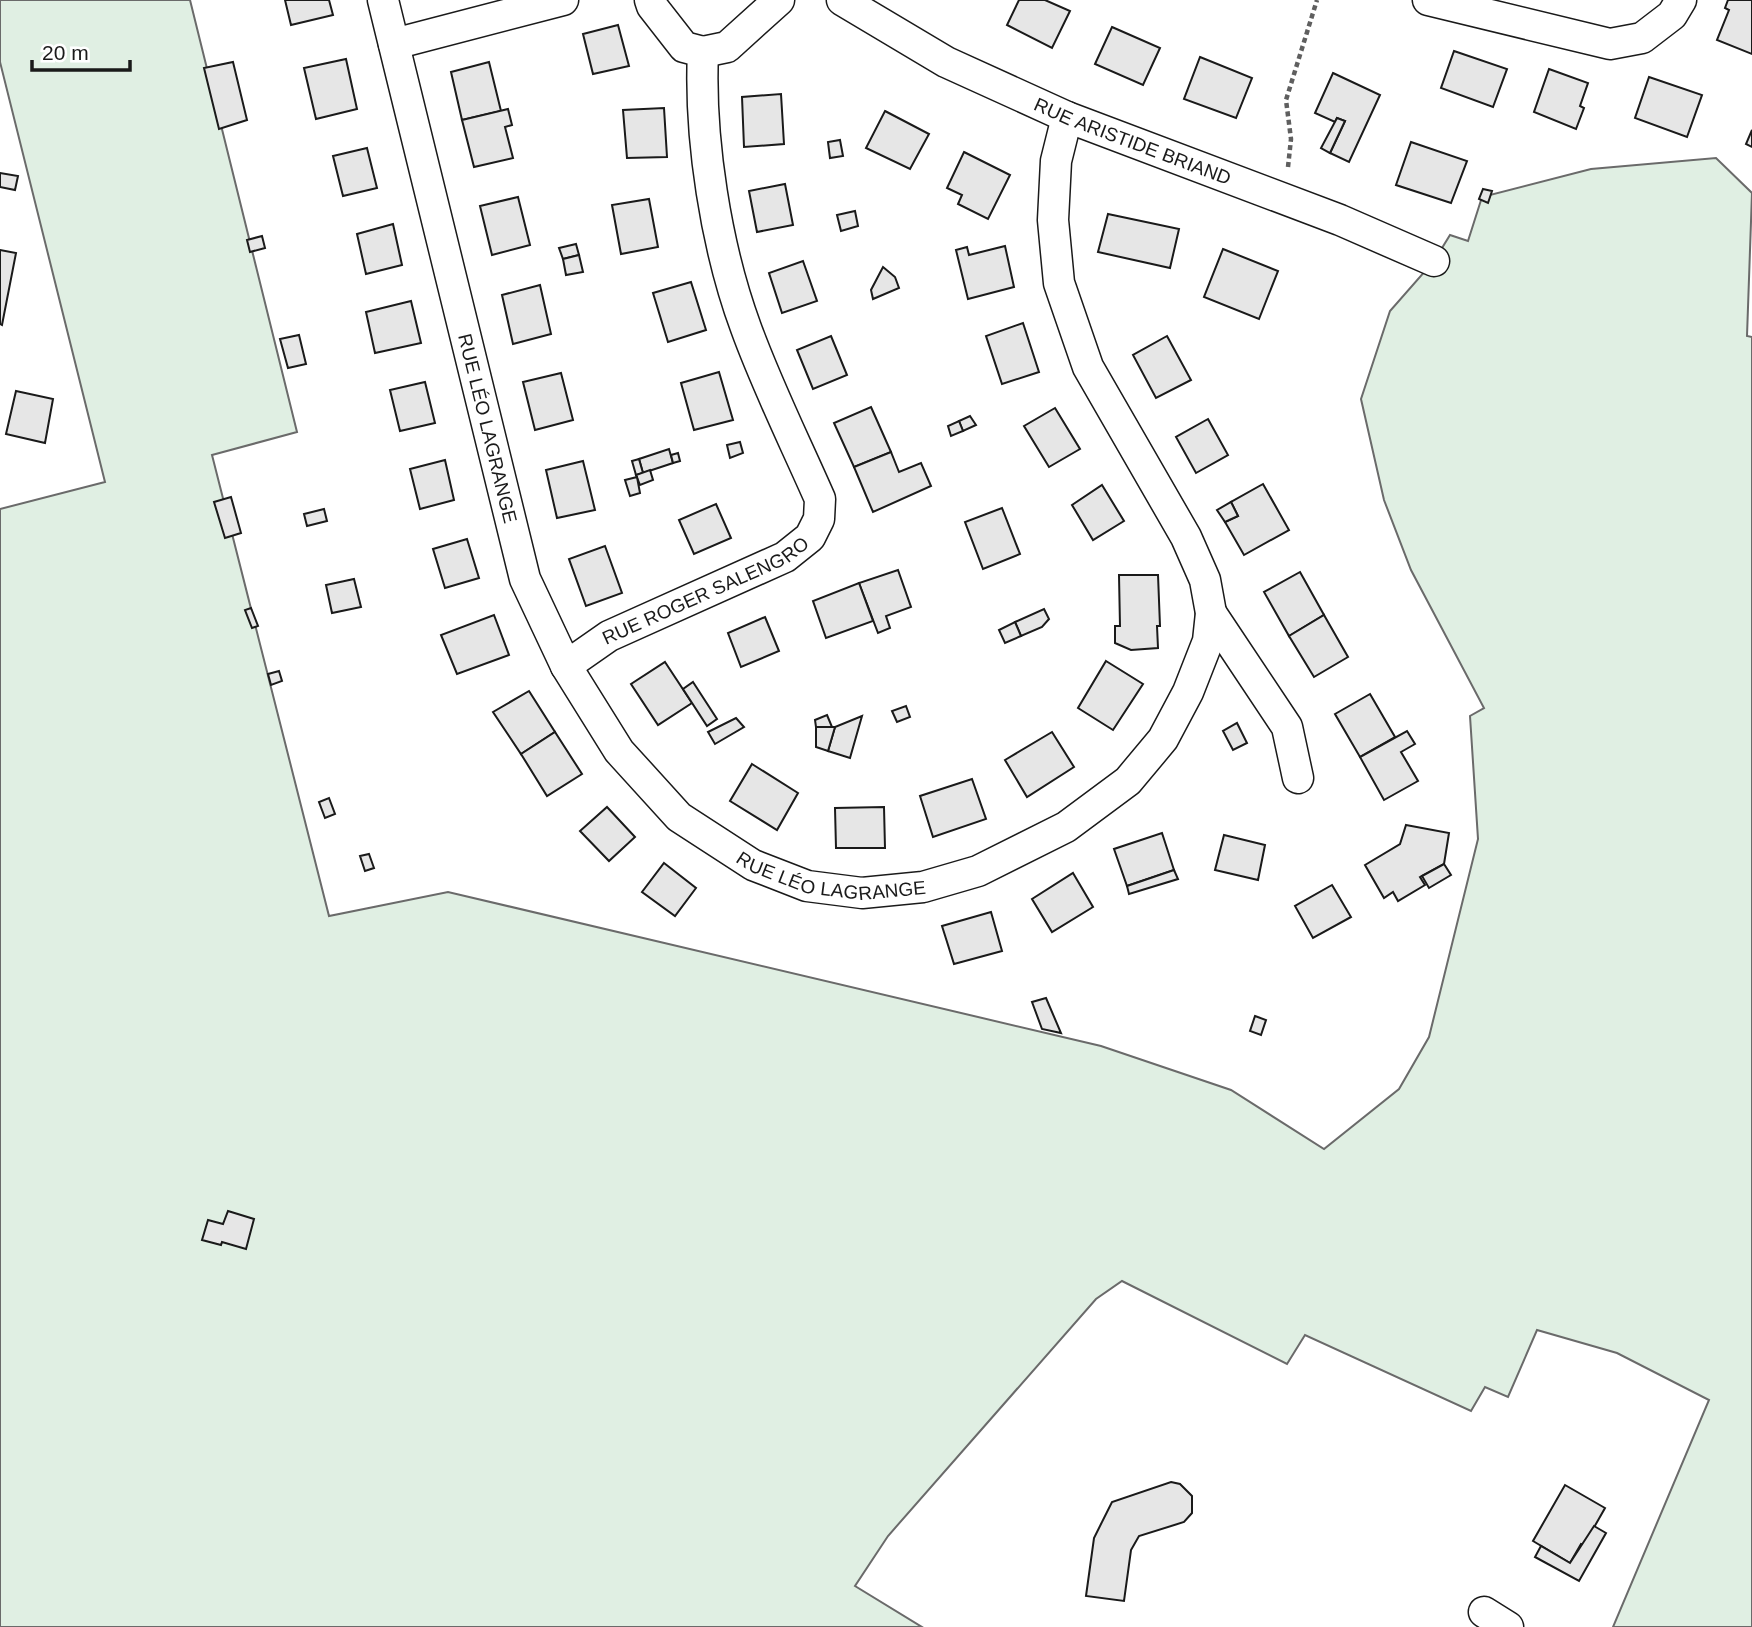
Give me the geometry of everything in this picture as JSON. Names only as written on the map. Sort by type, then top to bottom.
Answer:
[{"type":"street","name":"RUE LÉO LAGRANGE","points":[[383,0],[525,579],[566,666],[619,751],[679,817],[754,865],[807,886],[863,893],[923,887],[978,871],[1066,827],[1128,781],[1163,739],[1188,692],[1208,640],[1211,613],[1205,580],[1186,537],[1088,368],[1059,283],[1053,208],[1056,161],[1067,117]]},
{"type":"street","points":[[394,44],[563,0]]},
{"type":"street","points":[[650,0],[684,47],[703,52],[727,47],[779,0]]},
{"type":"street","name":"RUE ARISTIDE BRIAND","points":[[842,0],[946,62],[1067,117],[1340,220],[1434,261]]},
{"type":"street","points":[[1429,0],[1610,44],[1642,38],[1672,15],[1681,0]]},
{"type":"street","name":"RUE ROGER SALENGRO","points":[[566,666],[609,636],[785,557],[810,537],[819,519],[820,499],[746,328],[721,240],[709,170],[701,94],[703,52]]},
{"type":"street","points":[[1211,613],[1287,727],[1298,778]]},
{"type":"path","points":[[1284,199],[1291,139],[1286,100],[1317,0]]},
{"type":"green space","points":[[0,0],[190,0],[297,432],[212,455],[329,916],[448,892],[1101,1046],[1231,1090],[1324,1149],[1399,1089],[1429,1037],[1478,839],[1470,716],[1484,708],[1411,570],[1384,500],[1361,399],[1390,311],[1434,261],[1450,235],[1468,241],[1482,197],[1591,169],[1716,158],[1752,193],[1747,336],[1752,337],[1752,1627],[1613,1627],[1709,1400],[1617,1353],[1537,1330],[1508,1397],[1485,1387],[1471,1411],[1305,1335],[1287,1364],[1122,1281],[1096,1299],[888,1536],[855,1586],[922,1627],[0,1627],[0,509],[105,482],[0,62]]},
{"type":"building","points":[[285,0],[329,0],[333,15],[291,25]]},
{"type":"building","points":[[1019,0],[1045,0],[1070,11],[1052,48],[1007,25]]},
{"type":"building","points":[[1728,0],[1752,0],[1752,54],[1717,40],[1729,10],[1725,8]]},
{"type":"building","points":[[618,25],[629,66],[593,74],[583,34]]},
{"type":"building","points":[[1112,27],[1160,48],[1143,85],[1095,64]]},
{"type":"building","points":[[1454,51],[1507,69],[1493,107],[1441,88]]},
{"type":"building","points":[[1200,57],[1252,78],[1236,118],[1184,99]]},
{"type":"building","points":[[346,59],[357,109],[316,119],[304,68]]},
{"type":"building","points":[[233,62],[247,120],[219,129],[204,68]]},
{"type":"building","points":[[489,62],[501,111],[462,120],[451,72]]},
{"type":"building","points":[[1549,69],[1588,83],[1580,106],[1584,108],[1576,129],[1534,112]]},
{"type":"building","points":[[1333,73],[1380,95],[1349,162],[1330,153],[1345,121],[1337,118],[1335,122],[1315,113]]},
{"type":"building","points":[[1649,77],[1702,95],[1687,137],[1635,118]]},
{"type":"building","points":[[781,94],[784,144],[744,147],[742,97]]},
{"type":"building","points":[[664,108],[667,157],[627,158],[623,110]]},
{"type":"building","points":[[508,109],[512,125],[505,127],[513,158],[474,167],[462,120]]},
{"type":"building","points":[[885,111],[929,134],[910,169],[866,148]]},
{"type":"building","points":[[1337,118],[1345,121],[1330,153],[1321,148]]},
{"type":"building","points":[[1752,130],[1752,147],[1746,144]]},
{"type":"building","points":[[840,140],[843,156],[830,158],[828,142]]},
{"type":"building","points":[[1411,142],[1467,161],[1451,203],[1396,185]]},
{"type":"building","points":[[367,148],[377,188],[343,196],[333,156]]},
{"type":"building","points":[[964,152],[1010,175],[988,219],[958,204],[962,195],[947,188]]},
{"type":"building","points":[[0,173],[18,176],[15,190],[0,187]]},
{"type":"building","points":[[785,184],[793,225],[757,232],[749,191]]},
{"type":"building","points":[[1483,189],[1492,191],[1488,203],[1479,199]]},
{"type":"building","points":[[518,197],[530,245],[492,255],[480,206]]},
{"type":"building","points":[[649,199],[658,247],[621,254],[612,205]]},
{"type":"building","points":[[855,211],[858,226],[841,231],[837,215]]},
{"type":"building","points":[[1108,214],[1179,229],[1170,268],[1098,252]]},
{"type":"building","points":[[393,224],[402,265],[366,274],[357,234]]},
{"type":"building","points":[[262,236],[265,248],[250,252],[247,240]]},
{"type":"building","points":[[576,244],[579,255],[563,259],[559,248]]},
{"type":"building","points":[[1005,246],[1014,287],[968,299],[956,250],[967,247],[969,255]]},
{"type":"building","points":[[1223,249],[1278,271],[1259,319],[1204,297]]},
{"type":"building","points":[[0,250],[16,253],[2,325],[0,324]]},
{"type":"building","points":[[579,255],[583,272],[566,275],[563,259]]},
{"type":"building","points":[[803,261],[817,301],[782,313],[769,273]]},
{"type":"building","points":[[883,267],[895,277],[899,288],[873,299],[871,290]]},
{"type":"building","points":[[691,282],[706,330],[668,342],[653,293]]},
{"type":"building","points":[[540,285],[551,334],[513,344],[502,295]]},
{"type":"building","points":[[411,301],[421,343],[375,353],[366,312]]},
{"type":"building","points":[[1023,323],[1039,372],[1002,384],[986,336]]},
{"type":"building","points":[[299,335],[306,364],[288,368],[280,339]]},
{"type":"building","points":[[831,336],[847,375],[813,389],[797,350]]},
{"type":"building","points":[[1167,336],[1191,380],[1156,398],[1133,355]]},
{"type":"building","points":[[719,372],[733,420],[694,430],[681,383]]},
{"type":"building","points":[[561,373],[573,420],[535,430],[523,382]]},
{"type":"building","points":[[425,382],[435,423],[400,431],[390,390]]},
{"type":"building","points":[[16,391],[53,399],[45,443],[6,434]]},
{"type":"building","points":[[871,407],[891,452],[854,467],[834,423]]},
{"type":"building","points":[[1055,408],[1080,449],[1049,467],[1024,426]]},
{"type":"building","points":[[970,416],[976,425],[963,431],[959,421]]},
{"type":"building","points":[[1208,419],[1228,455],[1196,473],[1176,437]]},
{"type":"building","points":[[959,421],[963,431],[951,436],[948,426]]},
{"type":"building","points":[[740,442],[743,453],[730,458],[727,445]]},
{"type":"building","points":[[669,449],[673,463],[643,473],[639,459]]},
{"type":"building","points":[[891,452],[899,472],[921,463],[931,486],[873,512],[854,467]]},
{"type":"building","points":[[678,453],[680,461],[673,463],[671,455]]},
{"type":"building","points":[[639,459],[643,473],[636,475],[632,461]]},
{"type":"building","points":[[445,460],[454,500],[420,509],[410,469]]},
{"type":"building","points":[[583,461],[595,510],[557,518],[546,470]]},
{"type":"building","points":[[650,470],[653,480],[640,485],[636,475]]},
{"type":"building","points":[[637,477],[640,493],[630,496],[625,480]]},
{"type":"building","points":[[1263,484],[1289,530],[1244,555],[1225,522],[1238,516],[1231,502]]},
{"type":"building","points":[[1102,485],[1124,521],[1093,540],[1072,505]]},
{"type":"building","points":[[231,497],[241,533],[225,538],[214,502]]},
{"type":"building","points":[[1231,502],[1238,516],[1225,522],[1217,510]]},
{"type":"building","points":[[716,504],[731,538],[694,554],[679,520]]},
{"type":"building","points":[[1002,508],[1020,554],[983,569],[965,522]]},
{"type":"building","points":[[324,509],[327,521],[307,526],[304,514]]},
{"type":"building","points":[[467,539],[479,578],[445,588],[433,549]]},
{"type":"building","points":[[605,546],[622,593],[586,606],[569,559]]},
{"type":"building","points":[[898,570],[911,607],[886,616],[890,628],[878,633],[859,583]]},
{"type":"building","points":[[1300,572],[1324,615],[1289,636],[1264,592]]},
{"type":"building","points":[[1119,575],[1158,575],[1158,648],[1131,650],[1115,643],[1115,626],[1120,626]]},
{"type":"building","points":[[354,579],[361,607],[332,613],[326,585]]},
{"type":"building","points":[[859,583],[873,621],[826,638],[813,601]]},
{"type":"building","points":[[251,608],[258,626],[252,628],[245,610]]},
{"type":"building","points":[[1044,609],[1049,619],[1042,627],[1021,636],[1015,622]]},
{"type":"building","points":[[494,615],[509,655],[457,674],[441,635]]},
{"type":"building","points":[[1324,615],[1348,657],[1314,677],[1289,636]]},
{"type":"building","points":[[765,617],[779,651],[741,667],[728,633]]},
{"type":"building","points":[[1015,622],[1021,636],[1005,643],[999,630]]},
{"type":"building","points":[[1106,661],[1143,684],[1113,730],[1078,708]]},
{"type":"building","points":[[665,662],[692,703],[658,725],[631,684]]},
{"type":"building","points":[[279,671],[282,681],[271,685],[268,674]]},
{"type":"building","points":[[693,682],[717,719],[707,726],[683,689]]},
{"type":"building","points":[[529,691],[555,732],[521,754],[493,712]]},
{"type":"building","points":[[1370,694],[1395,737],[1360,757],[1335,714]]},
{"type":"building","points":[[906,706],[910,717],[897,722],[892,711]]},
{"type":"building","points":[[827,715],[832,727],[816,727],[815,720]]},
{"type":"building","points":[[862,716],[850,758],[828,751],[835,727]]},
{"type":"building","points":[[736,718],[744,727],[715,744],[708,732]]},
{"type":"building","points":[[1237,723],[1247,743],[1233,750],[1223,731]]},
{"type":"building","points":[[816,727],[835,727],[828,751],[816,747]]},
{"type":"building","points":[[1407,731],[1415,744],[1401,752],[1418,781],[1384,800],[1360,757]]},
{"type":"building","points":[[555,732],[582,774],[547,796],[521,754]]},
{"type":"building","points":[[1052,732],[1074,767],[1027,797],[1005,760]]},
{"type":"building","points":[[752,764],[798,793],[777,830],[730,801]]},
{"type":"building","points":[[972,779],[986,819],[933,837],[920,796]]},
{"type":"building","points":[[329,798],[335,814],[325,818],[319,802]]},
{"type":"building","points":[[607,807],[635,837],[609,861],[580,831]]},
{"type":"building","points":[[884,807],[885,848],[836,848],[835,808]]},
{"type":"building","points":[[1406,825],[1449,833],[1444,864],[1420,877],[1425,885],[1398,901],[1393,892],[1384,898],[1365,865],[1400,844]]},
{"type":"building","points":[[1162,833],[1174,870],[1127,886],[1114,849]]},
{"type":"building","points":[[1224,835],[1265,845],[1258,880],[1215,870]]},
{"type":"building","points":[[369,854],[374,868],[365,871],[360,856]]},
{"type":"building","points":[[664,863],[696,888],[675,916],[642,892]]},
{"type":"building","points":[[1444,864],[1451,875],[1429,888],[1422,876]]},
{"type":"building","points":[[1174,870],[1178,879],[1129,894],[1127,886]]},
{"type":"building","points":[[1073,873],[1093,907],[1052,932],[1032,899]]},
{"type":"building","points":[[1332,885],[1351,917],[1313,938],[1295,906]]},
{"type":"building","points":[[991,912],[1002,951],[954,964],[942,926]]},
{"type":"building","points":[[1046,998],[1061,1033],[1042,1029],[1032,1002]]},
{"type":"building","points":[[1255,1016],[1266,1020],[1261,1035],[1250,1031]]},
{"type":"building","points":[[228,1211],[254,1219],[246,1249],[202,1240],[208,1220],[223,1224]]},
{"type":"building","points":[[1171,1482],[1180,1484],[1192,1496],[1192,1513],[1184,1522],[1139,1536],[1131,1550],[1124,1601],[1086,1596],[1094,1538],[1112,1502]]},
{"type":"building","points":[[1565,1485],[1605,1508],[1584,1545],[1581,1544],[1570,1563],[1533,1541]]},
{"type":"building","points":[[1594,1526],[1606,1533],[1579,1581],[1535,1557],[1541,1546],[1570,1563]]}]
